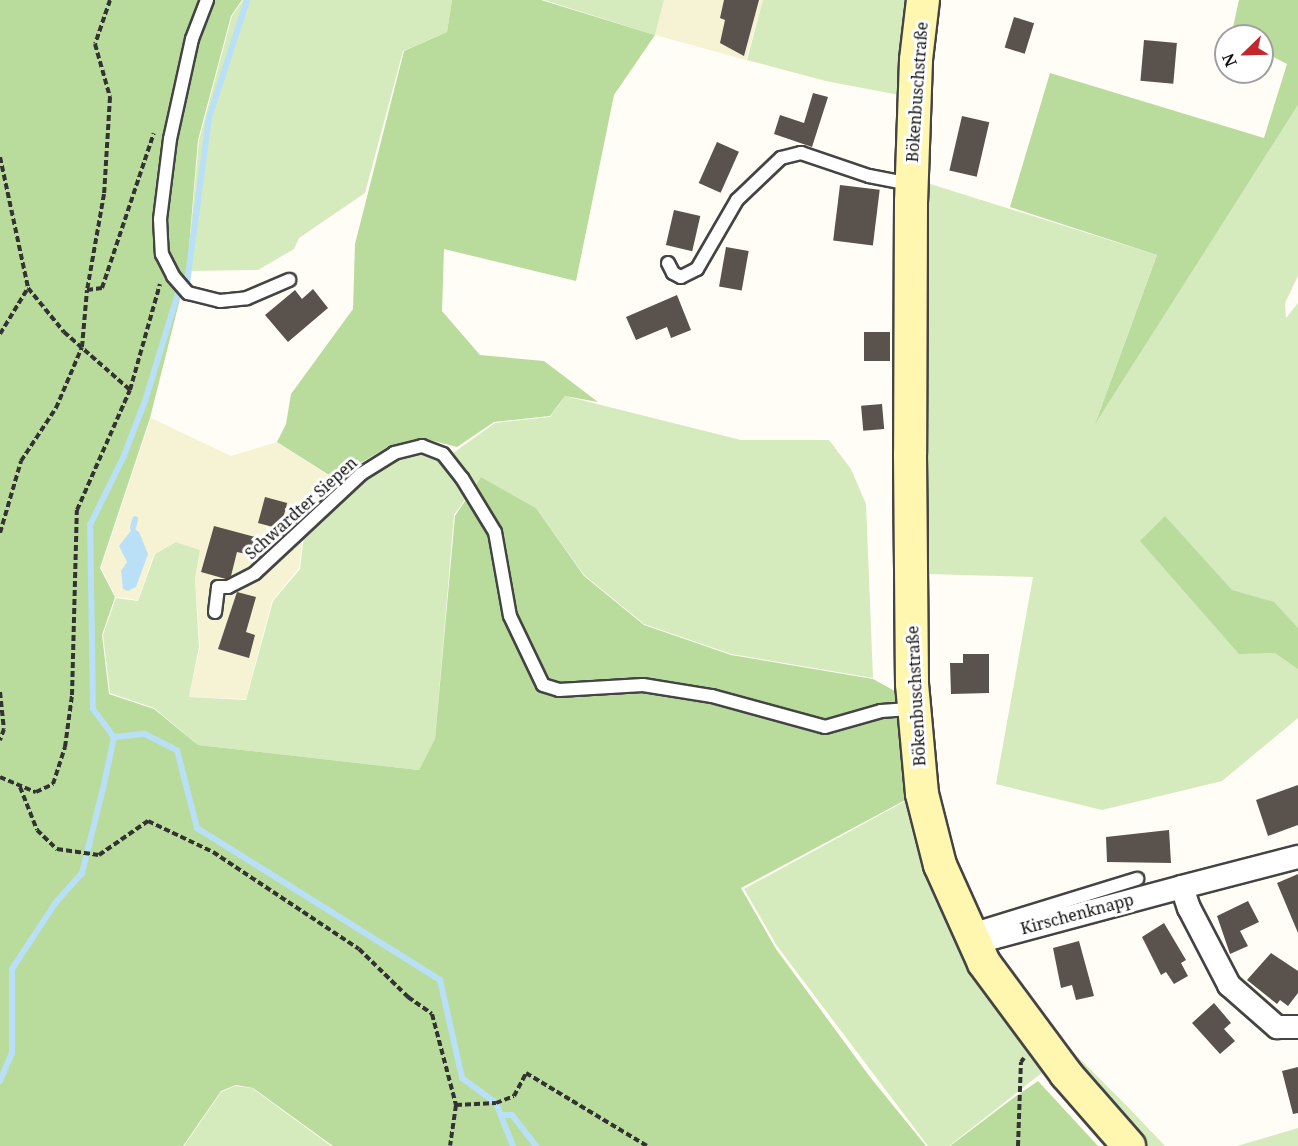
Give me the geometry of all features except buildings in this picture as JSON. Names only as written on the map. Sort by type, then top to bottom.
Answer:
[{"type":"main road","name":"Bökenbuschstraße","points":[[923,0],[912,184],[914,709],[917,759],[930,830],[970,937],[1041,1043],[1129,1146]]},
{"type":"street","name":"Kirschenknapp","points":[[970,937],[1298,857]]},
{"type":"street","points":[[1182,887],[1189,908],[1229,985],[1277,1027],[1298,1027]]},
{"type":"lane","points":[[207,0],[192,39],[170,140],[160,219],[166,262],[188,294],[220,302],[247,298],[289,280]]},
{"type":"lane","name":"Bökenbuschstraße","points":[[668,263],[681,277],[697,269],[737,200],[781,158],[801,153],[823,158],[869,176],[912,184]]},
{"type":"lane","name":"Schwardter Siepen","points":[[215,612],[218,587],[228,587],[255,573],[361,474],[394,453],[422,446],[443,454],[462,478],[495,532],[510,616],[543,685],[559,690],[643,685],[712,696],[825,727],[881,711],[914,709]]},
{"type":"lane","points":[[970,937],[1137,879]]},
{"type":"path","points":[[0,533],[21,461],[56,408],[82,347],[87,290],[104,194],[110,97],[95,44],[110,0]]},
{"type":"path","points":[[87,290],[102,288],[155,130]]},
{"type":"path","points":[[0,157],[28,288],[82,347],[130,390]]},
{"type":"path","points":[[0,777],[36,792],[53,784],[65,747],[72,695],[77,510],[130,390],[166,262]]},
{"type":"path","points":[[0,333],[28,288]]},
{"type":"path","points":[[0,692],[4,729],[0,740]]},
{"type":"path","points":[[20,787],[37,830],[57,849],[99,855],[148,821],[213,852],[283,895],[359,949],[408,997],[432,1014],[456,1105],[450,1146]]},
{"type":"path","points":[[1018,1146],[1021,1062],[1041,1043]]},
{"type":"path","points":[[456,1105],[496,1102],[514,1096],[526,1073],[647,1146]]},
{"type":"shaded area","points":[[664,0],[763,0],[746,60],[655,35]]},
{"type":"shaded area","points":[[151,418],[231,456],[277,442],[351,490],[303,535],[299,568],[272,601],[246,699],[189,697],[200,647],[195,580],[200,550],[176,542],[154,554],[138,600],[116,597],[101,568]]},
{"type":"green space","points":[[0,0],[242,0],[231,16],[198,140],[187,271],[150,418],[100,568],[115,597],[102,635],[109,694],[154,709],[198,745],[419,770],[435,739],[455,516],[481,477],[536,508],[584,576],[644,625],[731,655],[873,679],[902,695],[911,797],[741,888],[776,949],[870,1077],[926,1146],[333,1146],[253,1088],[236,1085],[221,1091],[183,1146],[0,1146]]},
{"type":"green space","points":[[243,0],[452,0],[447,32],[403,51],[365,193],[299,238],[294,249],[258,270],[187,271],[199,140],[232,16]]},
{"type":"green space","points":[[452,0],[541,0],[655,35],[614,95],[576,281],[444,249],[442,311],[480,355],[544,361],[598,402],[565,396],[550,416],[494,422],[457,447],[422,438],[389,446],[354,467],[329,475],[277,442],[286,424],[291,394],[353,309],[355,244],[404,51],[447,32]]},
{"type":"green space","points":[[544,0],[664,0],[655,35]]},
{"type":"green space","points":[[763,0],[908,0],[899,95],[826,81],[747,60]]},
{"type":"green space","points":[[1239,0],[1298,0],[1298,105],[1095,424],[1157,255],[1010,207],[1050,73],[1264,138],[1287,64],[1274,57],[1274,24],[1234,24]]},
{"type":"green space","points":[[1298,105],[1298,276],[1285,303],[1286,318],[1298,303],[1298,718],[1222,781],[1102,810],[996,784],[1033,577],[927,574],[924,182],[1157,255],[1096,421]]},
{"type":"green space","points":[[565,396],[741,440],[829,440],[851,469],[866,504],[873,678],[731,654],[644,624],[584,575],[536,508],[481,477],[454,515],[435,740],[419,770],[198,745],[154,708],[110,693],[103,635],[116,598],[138,601],[155,554],[176,542],[200,550],[195,579],[199,647],[189,697],[246,700],[273,601],[300,569],[304,536],[368,476],[395,459],[421,452],[442,461],[495,423],[550,417]]},
{"type":"green space","points":[[1165,516],[1232,590],[1274,602],[1298,628],[1298,669],[1275,653],[1239,654],[1140,541]]},
{"type":"green space","points":[[911,798],[1048,1068],[949,1146],[928,1146],[777,946],[744,889]]},
{"type":"green space","points":[[1070,1049],[1165,1146],[1145,1146],[1063,1055]]},
{"type":"green space","points":[[1038,1081],[1098,1146],[950,1146],[1012,1099]]},
{"type":"green space","points":[[235,1086],[252,1088],[331,1146],[184,1146],[221,1092]]},
{"type":"green space","points":[[1298,1128],[1298,1146],[1237,1146]]},
{"type":"water","points":[[133,528],[139,532],[148,554],[136,587],[128,591],[123,589],[121,571],[127,562],[119,546]]},
{"type":"waterway","points":[[187,283],[209,118],[247,0]]},
{"type":"waterway","points":[[0,1081],[12,1053],[12,969],[56,902],[82,873],[104,784],[114,737],[93,709],[90,525],[123,458],[145,401],[179,290]]},
{"type":"waterway","points":[[133,528],[135,519]]},
{"type":"waterway","points":[[114,737],[145,734],[177,750],[197,828],[440,980],[462,1078],[496,1103],[513,1146]]},
{"type":"waterway","points":[[501,1115],[512,1115],[536,1146]]}]
